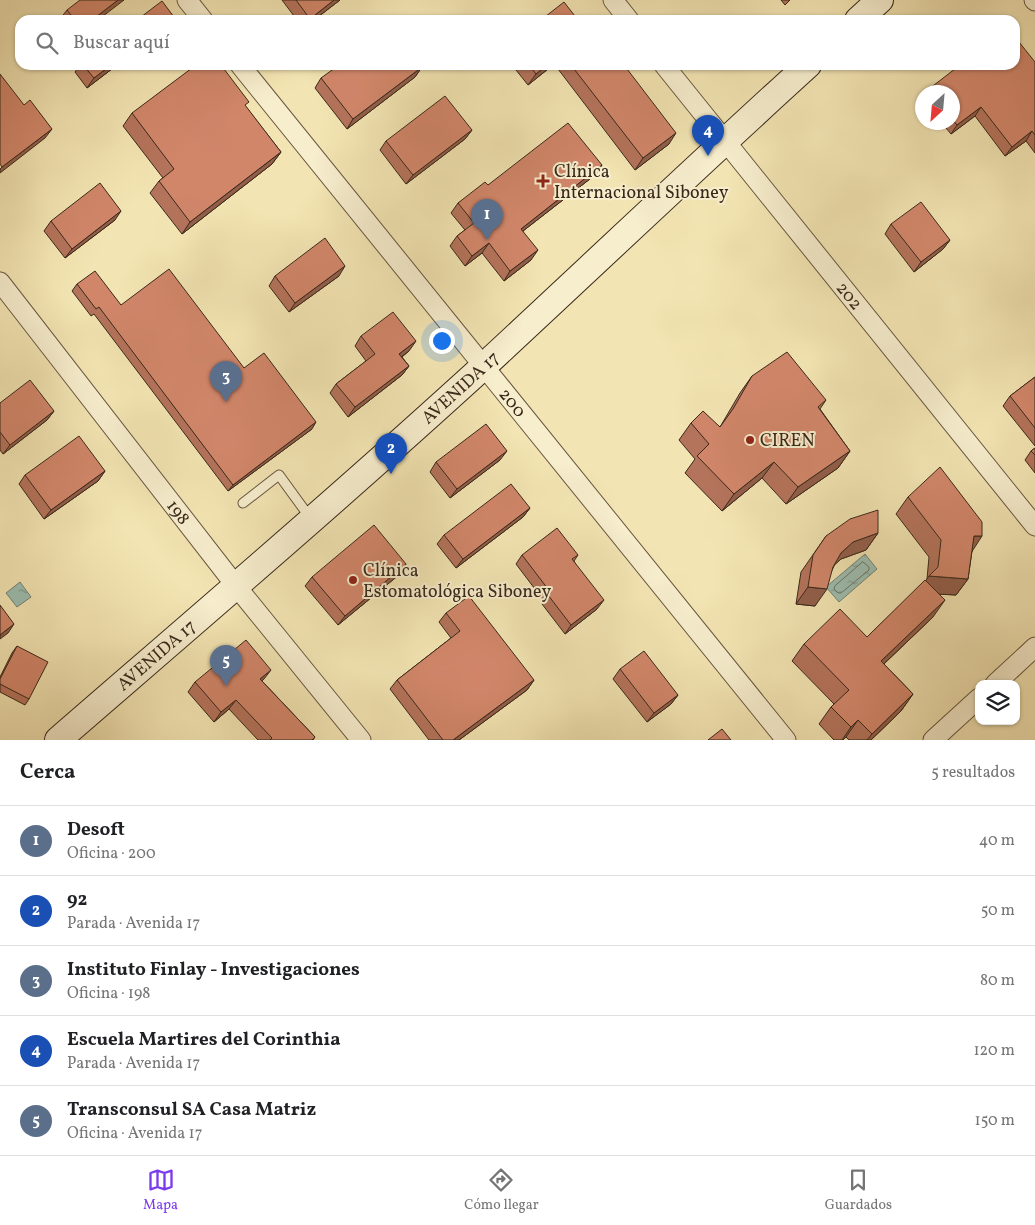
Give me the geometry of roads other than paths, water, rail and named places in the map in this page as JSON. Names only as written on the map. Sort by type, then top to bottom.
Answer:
[{"type":"street","points":[[187,0],[199,15]]},
{"type":"street","points":[[613,0],[625,15]]},
{"type":"street","points":[[864,15],[880,0]]},
{"type":"street","name":"200","points":[[244,70],[786,740]]},
{"type":"street","name":"202","points":[[668,70],[1035,526]]},
{"type":"street","name":"AVENIDA 17","points":[[58,740],[236,586],[484,366],[803,70]]},
{"type":"street","name":"198","points":[[0,282],[236,586],[361,740]]},
{"type":"street","points":[[999,680],[1035,647]]},
{"type":"street","points":[[933,740],[975,702]]},
{"type":"lane","points":[[243,503],[279,475],[311,519]]},
{"type":"water","points":[[865,554],[877,569],[839,602],[826,587]]},
{"type":"water","points":[[20,582],[31,597],[17,607],[6,593]]},
{"type":"place","name":"Escuela Martires del Corinthia","points":[[708,156]]},
{"type":"place","name":"Clínica Internacional Siboney","points":[[543,181]]},
{"type":"place","name":"Desoft","points":[[487,240]]},
{"type":"place","name":"Instituto Finlay - Investigaciones","points":[[226,402]]},
{"type":"place","name":"CIREN","points":[[750,440]]},
{"type":"place","name":"92","points":[[391,474]]},
{"type":"place","name":"Clínica Estomatológica Siboney","points":[[353,580]]},
{"type":"place","name":"Transconsul SA Casa Matriz","points":[[226,686]]}]
